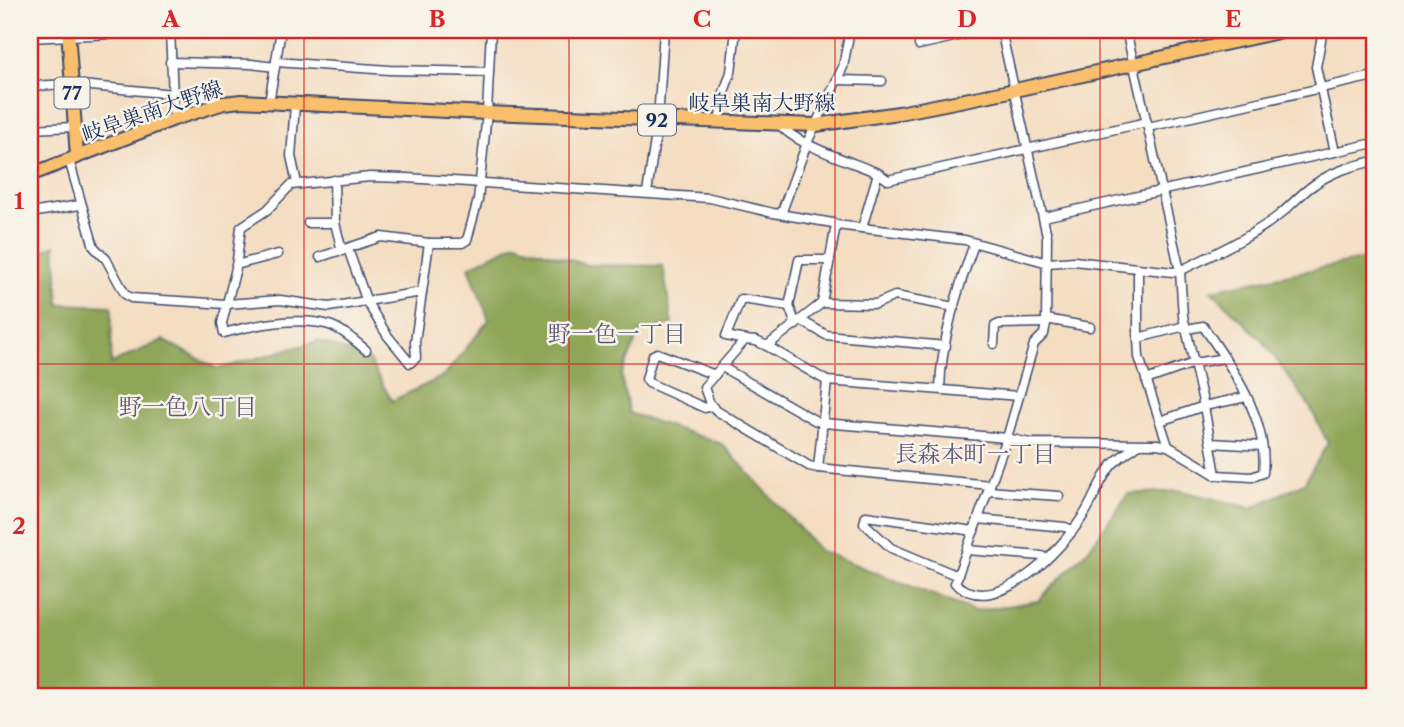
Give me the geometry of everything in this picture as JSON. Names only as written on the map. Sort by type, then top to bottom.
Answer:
[{"type":"main road","name":"岐阜巣南大野線","points":[[30,175],[174,119],[224,103],[241,101],[816,125],[899,113],[1015,90],[1134,65],[1251,34],[1287,30]]},
{"type":"main road","name":"77","points":[[68,33],[74,127],[73,159]]},
{"type":"street","points":[[30,38],[68,33],[170,30],[174,119]]},
{"type":"street","points":[[270,103],[281,30]]},
{"type":"street","points":[[320,257],[381,237],[429,243],[463,243],[467,240],[478,200],[491,30]]},
{"type":"street","points":[[647,193],[658,120],[664,30]]},
{"type":"street","points":[[720,122],[721,101],[731,72],[736,30]]},
{"type":"street","points":[[781,214],[807,143],[844,67],[850,30]]},
{"type":"street","points":[[919,45],[984,30]]},
{"type":"street","points":[[1001,30],[1044,218],[1048,263],[1046,321],[1044,334],[1034,344],[1006,438],[955,583],[968,592],[1001,591],[1017,583],[1045,560],[1081,519],[1112,464],[1138,445]]},
{"type":"street","points":[[1126,30],[1180,271],[1186,327],[1216,475]]},
{"type":"street","points":[[1323,30],[1316,67],[1335,152]]},
{"type":"street","points":[[170,62],[489,72]]},
{"type":"street","points":[[779,124],[785,132],[878,173],[888,180],[1374,76]]},
{"type":"street","points":[[837,80],[882,81]]},
{"type":"street","points":[[30,86],[71,84],[214,98],[224,103]]},
{"type":"street","points":[[295,105],[291,156],[298,183]]},
{"type":"street","points":[[30,129],[74,127]]},
{"type":"street","points":[[1044,218],[1374,143]]},
{"type":"street","points":[[73,159],[80,205],[94,247],[101,252],[119,284],[131,298],[226,304],[280,300],[328,307],[422,292]]},
{"type":"street","points":[[366,350],[328,325],[258,324],[224,333],[222,323],[236,265],[241,227],[267,210],[291,185],[370,177],[710,198],[836,225],[965,240],[1048,263],[1074,261],[1180,271],[1257,230],[1321,180],[1348,167],[1374,160]]},
{"type":"street","points":[[862,228],[878,173]]},
{"type":"street","points":[[334,180],[335,222],[345,250],[367,302],[387,335],[410,363],[416,358],[415,342],[429,243]]},
{"type":"street","points":[[30,213],[80,205]]},
{"type":"street","points":[[308,223],[335,222]]},
{"type":"street","points":[[767,346],[822,303],[836,225]]},
{"type":"street","points":[[940,389],[954,307],[974,244]]},
{"type":"street","points":[[236,265],[278,254]]},
{"type":"street","points":[[830,260],[799,260],[789,306],[799,323],[826,335],[946,346]]},
{"type":"street","points":[[1138,269],[1139,357],[1168,446]]},
{"type":"street","points":[[822,303],[876,304],[895,296],[954,307]]},
{"type":"street","points":[[789,306],[741,299],[726,336],[756,341],[827,381],[1019,396]]},
{"type":"street","points":[[328,307],[328,325]]},
{"type":"street","points":[[994,344],[993,332],[999,324],[1046,321],[1090,327]]},
{"type":"street","points":[[722,367],[823,423],[1006,438],[1030,443],[1168,446],[1216,475],[1252,477],[1263,473],[1262,446],[1246,397],[1226,358],[1203,326],[1186,327],[1138,338]]},
{"type":"street","points":[[745,340],[704,387],[712,406],[797,459],[818,468],[1059,496]]},
{"type":"street","points":[[712,406],[705,408],[649,383],[646,379],[653,355],[657,353],[715,375]]},
{"type":"street","points":[[1146,380],[1194,363],[1226,358]]},
{"type":"street","points":[[818,468],[827,381]]},
{"type":"street","points":[[1160,421],[1204,406],[1246,397]]},
{"type":"street","points":[[1211,443],[1262,446]]},
{"type":"street","points":[[958,576],[891,548],[864,523],[866,516],[974,531]]},
{"type":"street","points":[[978,519],[1065,527],[1072,530]]},
{"type":"street","points":[[967,550],[1042,556],[1045,560]]},
{"type":"green space","points":[[516,243],[587,265],[663,266],[672,324],[640,332],[621,376],[629,413],[722,444],[820,551],[974,611],[1038,601],[1088,550],[1128,494],[1181,491],[1252,508],[1304,483],[1328,443],[1310,407],[1263,341],[1211,290],[1365,259],[1374,269],[1374,697],[30,697],[30,257],[55,245],[59,304],[112,306],[111,364],[163,340],[218,369],[318,341],[368,359],[392,401],[444,376],[489,320],[469,267]]},
{"type":"district","name":"野一色一丁目","points":[[617,334]]},
{"type":"district","name":"野一色八丁目","points":[[188,407]]},
{"type":"district","name":"長森本町一丁目","points":[[975,454]]}]
